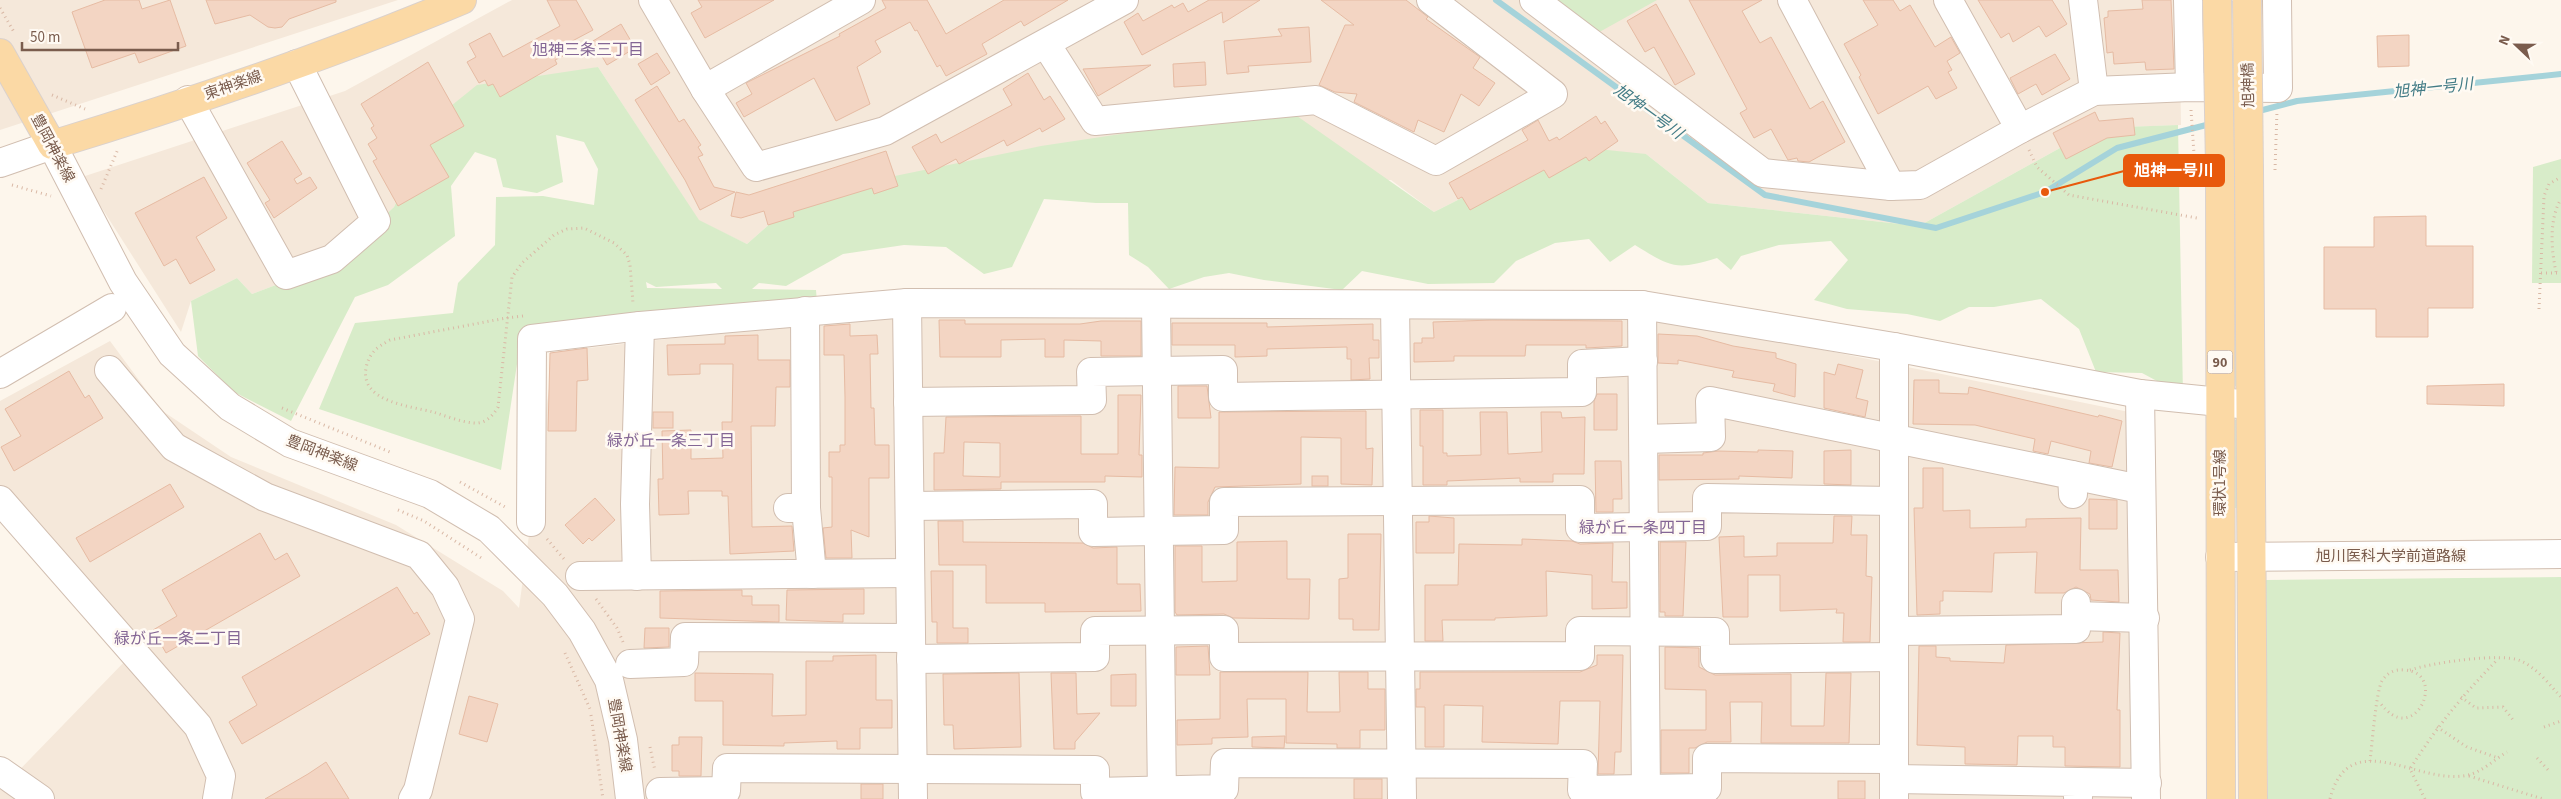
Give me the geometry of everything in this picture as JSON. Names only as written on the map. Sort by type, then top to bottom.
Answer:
[{"type":"main road","name":"東神楽線","points":[[52,145],[298,64],[381,34],[462,0]]},
{"type":"main road","name":"旭神橋","points":[[2207,164],[2217,0]]},
{"type":"main road","name":"旭神橋","points":[[2247,0],[2262,168]]},
{"type":"main road","name":"豊岡神楽線","points":[[0,53],[52,145]]},
{"type":"main road","name":"環状1号線","points":[[2207,164],[2220,403],[2221,799]]},
{"type":"main road","name":"環状1号線","points":[[2253,799],[2250,405],[2262,168]]},
{"type":"street","points":[[653,0],[705,89],[756,167],[885,131],[1124,0]]},
{"type":"street","points":[[705,89],[861,0]]},
{"type":"street","points":[[1046,44],[1096,121],[1316,100],[1436,161],[1553,94],[1430,0]]},
{"type":"street","points":[[1534,0],[1763,173],[1891,186],[1920,186],[2020,129],[2094,91],[2190,87],[2278,88],[2277,0]]},
{"type":"street","points":[[1792,0],[1891,186]]},
{"type":"street","points":[[1948,0],[2020,129]]},
{"type":"street","points":[[2082,0],[2094,91]]},
{"type":"street","points":[[2188,0],[2190,87]]},
{"type":"street","points":[[188,100],[286,275],[332,259],[376,220],[298,64]]},
{"type":"street","name":"東神楽線","points":[[4,173],[52,145]]},
{"type":"street","name":"豊岡神楽線","points":[[52,145],[123,282],[139,306],[172,354],[230,407],[290,443],[430,494],[489,529],[555,594],[582,631],[609,680],[623,740],[630,799]]},
{"type":"street","points":[[531,522],[532,339],[636,315],[805,311],[907,303],[1642,305],[1894,347],[2140,394],[2250,405]]},
{"type":"street","points":[[907,303],[913,799]]},
{"type":"street","points":[[1156,304],[1162,795]]},
{"type":"street","points":[[1395,305],[1402,799]]},
{"type":"street","points":[[1642,305],[1646,794]]},
{"type":"street","points":[[0,374],[112,308]]},
{"type":"street","points":[[805,311],[797,508],[812,574]]},
{"type":"street","points":[[636,315],[635,504],[637,576]]},
{"type":"street","points":[[1894,347],[1894,779]]},
{"type":"street","points":[[908,402],[1092,400],[1092,372],[1223,370],[1223,397],[1582,392],[1582,364],[1643,361]]},
{"type":"street","points":[[108,370],[174,447],[265,497],[419,555],[445,587],[460,619],[418,790],[413,799]]},
{"type":"street","points":[[660,792],[726,791],[727,768],[1095,770],[1095,792],[1162,795],[1224,789],[1225,763],[1402,763],[1583,764],[1582,790],[1646,794],[1707,788],[1707,758],[1894,779],[2078,790],[2146,791],[2145,618],[2140,489],[2140,394]]},
{"type":"street","points":[[1644,439],[1711,437],[1710,401],[1894,439],[2072,484],[2140,489]]},
{"type":"street","points":[[910,506],[1093,504],[1093,532],[1224,530],[1224,502],[1580,500],[1580,528],[1707,526],[1707,498],[1894,501]]},
{"type":"street","points":[[0,500],[198,726],[221,776],[217,799]]},
{"type":"street","name":"旭川医科大学前道路線","points":[[2220,557],[2561,554]]},
{"type":"street","points":[[580,576],[910,573]]},
{"type":"street","points":[[630,664],[684,662],[685,637],[1095,657],[1095,631],[1161,630],[1224,630],[1224,657],[1580,656],[1580,631],[1715,632],[1715,659],[2076,629],[2076,609],[2145,618]]},
{"type":"street","points":[[0,771],[40,799]]},
{"type":"path","points":[[2190,87],[2207,164]]},
{"type":"path","points":[[2262,168],[2278,88]]},
{"type":"path","points":[[47,89],[52,95],[87,109]]},
{"type":"path","points":[[2020,129],[2037,167],[2069,196],[2203,219]]},
{"type":"path","points":[[100,191],[118,150]]},
{"type":"path","points":[[4,173],[51,195],[55,201]]},
{"type":"path","points":[[2539,309],[2544,196],[2549,184],[2561,177]]},
{"type":"path","points":[[2556,272],[2553,256],[2554,211],[2561,199]]},
{"type":"path","points":[[506,318],[390,340],[375,348],[368,359],[367,383],[380,397],[475,424],[493,416],[498,407],[506,318],[512,277],[522,263],[554,235],[568,229],[584,228],[598,234],[614,243],[626,255],[630,265],[636,315]]},
{"type":"path","points":[[2541,273],[2561,273]]},
{"type":"path","points":[[397,510],[424,521],[484,560]]},
{"type":"path","points":[[563,649],[590,709],[602,799]]},
{"type":"path","points":[[2410,769],[2437,727],[2461,697],[2498,659]]},
{"type":"path","points":[[2370,761],[2379,700],[2378,687],[2385,676],[2396,669],[2410,670],[2430,663],[2498,659],[2519,660],[2532,667],[2561,697]]},
{"type":"path","points":[[2379,700],[2386,712],[2399,718],[2413,715],[2424,705],[2426,691],[2424,685],[2421,678],[2410,670]]},
{"type":"path","points":[[2461,697],[2476,708],[2503,707],[2514,721]]},
{"type":"path","points":[[2544,727],[2561,722]]},
{"type":"path","points":[[2437,727],[2467,747],[2498,758]]},
{"type":"path","points":[[2468,776],[2507,752]]},
{"type":"path","points":[[2537,758],[2550,772]]},
{"type":"path","points":[[2330,799],[2333,787],[2343,771],[2359,761],[2370,761],[2446,776],[2468,776],[2543,799]]},
{"type":"path","points":[[2410,769],[2425,799]]},
{"type":"shaded area","points":[[0,0],[398,0],[0,130]]},
{"type":"shaded area","points":[[512,0],[2179,0],[2181,125],[2096,128],[1919,226],[1708,203],[1646,154],[1551,153],[1434,212],[1391,180],[789,207],[747,244],[699,221],[598,67],[436,118],[394,207],[334,263],[252,294],[237,278],[191,301],[181,332],[82,177],[345,91]]},
{"type":"shaded area","points":[[1637,312],[2134,413],[2134,799],[0,799],[0,790],[128,658],[0,519],[0,401],[110,341],[161,410],[231,457],[396,525],[503,591],[519,608],[554,352],[884,314]]},
{"type":"green space","points":[[1534,0],[1657,0],[1585,40]]},
{"type":"green space","points":[[598,67],[699,220],[747,244],[789,207],[885,178],[1041,146],[1287,109],[1434,212],[1551,153],[1588,148],[1646,154],[1708,203],[1919,226],[2096,128],[2178,125],[2183,395],[2142,373],[2096,372],[2079,329],[2041,299],[1994,307],[1969,307],[1940,321],[1907,314],[1847,309],[1814,300],[1848,260],[1831,241],[1779,245],[1741,256],[1731,270],[1717,258],[1692,265],[1674,265],[1657,258],[1635,245],[1610,262],[1589,239],[1555,243],[1516,261],[1494,283],[1428,284],[1362,271],[1342,290],[1264,280],[1229,273],[1204,277],[1169,289],[1148,267],[1129,255],[1128,203],[1096,203],[1044,199],[1012,267],[984,274],[946,247],[904,245],[843,254],[786,286],[759,283],[752,289],[816,290],[817,302],[522,331],[501,470],[319,409],[355,323],[453,313],[458,283],[495,245],[496,197],[543,196],[594,205],[598,169],[584,142],[556,135],[563,182],[537,193],[503,187],[496,159],[475,152],[451,186],[455,236],[388,285],[355,297],[291,421],[234,392],[198,356],[191,301],[237,278],[252,294],[334,263],[394,207],[436,118],[477,85]],"holes":[[[646,282],[656,287],[716,283],[722,289],[647,288]]]},
{"type":"green space","points":[[2561,159],[2561,283],[2532,283],[2533,167]]},
{"type":"green space","points":[[2229,222],[2239,222],[2238,386],[2233,386]]},
{"type":"green space","points":[[2231,420],[2237,420],[2240,508],[2230,508]]},
{"type":"green space","points":[[2561,577],[2561,799],[2268,799],[2266,580]]},
{"type":"building","points":[[105,0],[139,0],[142,9],[170,0],[186,46],[139,63],[135,53],[92,68],[72,12]]},
{"type":"building","points":[[206,0],[336,0],[336,2],[289,19],[282,27],[275,28],[268,27],[250,15],[215,24]]},
{"type":"building","points":[[547,0],[576,0],[593,30],[561,47],[565,55],[555,60],[557,64],[500,97],[493,84],[488,86],[485,80],[479,83],[467,62],[476,57],[469,44],[490,33],[503,57],[560,26]]},
{"type":"building","points":[[698,0],[774,0],[705,38],[691,13],[702,7]]},
{"type":"building","points":[[882,0],[927,0],[946,34],[1004,0],[1068,0],[1024,26],[1021,21],[982,44],[987,54],[946,76],[940,65],[937,67],[917,30],[915,31],[910,22],[875,41],[881,52],[857,67],[870,104],[836,121],[814,78],[744,117],[736,103],[752,94],[746,83],[840,36],[839,34],[886,8]]},
{"type":"building","points":[[1209,0],[1260,0],[1223,23],[1222,12],[1142,55],[1124,22],[1138,13],[1143,21],[1172,5],[1174,8],[1183,3],[1188,12]]},
{"type":"building","points":[[1321,0],[1406,0],[1428,17],[1426,19],[1480,57],[1473,68],[1495,83],[1479,106],[1461,94],[1444,132],[1418,120],[1414,132],[1354,102],[1357,94],[1335,92],[1319,85],[1345,25],[1354,25]]},
{"type":"building","points":[[1689,0],[1762,0],[1742,11],[1760,43],[1771,37],[1810,109],[1823,101],[1845,142],[1809,162],[1798,161],[1797,158],[1788,160],[1771,129],[1754,138],[1740,113],[1747,109]]},
{"type":"building","points":[[1863,0],[1893,0],[1900,11],[1910,5],[1935,47],[1951,37],[1960,53],[1947,61],[1952,70],[1948,72],[1957,88],[1936,99],[1928,86],[1878,114],[1859,77],[1861,75],[1844,44],[1878,25]]},
{"type":"building","points":[[1978,0],[2052,0],[2067,24],[2046,37],[2039,26],[2013,42],[2009,33],[2001,38]]},
{"type":"building","points":[[2142,0],[2171,0],[2174,69],[2146,70],[2145,62],[2114,64],[2113,52],[2107,53],[2104,18],[2108,17],[2108,11],[2143,9]]},
{"type":"building","points":[[1656,4],[1695,74],[1675,85],[1654,47],[1645,52],[1627,21]]},
{"type":"building","points":[[621,24],[635,48],[607,65],[593,41]]},
{"type":"building","points":[[1309,27],[1311,62],[1248,66],[1249,72],[1227,74],[1224,41],[1282,36],[1278,29]]},
{"type":"building","points":[[2409,35],[2409,66],[2378,67],[2377,36]]},
{"type":"building","points":[[657,53],[670,73],[651,85],[638,64]]},
{"type":"building","points":[[2055,54],[2070,79],[2042,95],[2036,84],[2018,94],[2010,78]]},
{"type":"building","points":[[428,62],[464,126],[430,145],[449,177],[398,206],[373,161],[377,159],[368,144],[377,138],[371,128],[374,126],[361,104]]},
{"type":"building","points":[[1205,62],[1206,85],[1174,87],[1173,64]]},
{"type":"building","points":[[1151,65],[1098,96],[1083,69]]},
{"type":"building","points":[[1028,73],[1044,100],[1050,96],[1065,119],[1042,132],[1040,128],[1007,146],[1004,140],[959,164],[956,159],[928,174],[912,147],[936,134],[941,143],[1012,105],[1003,89]]},
{"type":"building","points":[[657,86],[679,122],[684,119],[701,145],[698,147],[703,155],[698,157],[714,187],[735,192],[700,210],[685,180],[635,100]]},
{"type":"building","points":[[2095,112],[2099,121],[2133,118],[2135,135],[2107,138],[2066,159],[2053,133]]},
{"type":"building","points":[[1596,116],[1601,124],[1605,121],[1618,141],[1589,161],[1586,157],[1549,178],[1544,170],[1470,210],[1462,197],[1458,199],[1449,183],[1528,140],[1522,130],[1538,120],[1549,141],[1557,137],[1559,140]]},
{"type":"building","points":[[282,141],[302,174],[294,179],[297,184],[310,177],[317,188],[274,218],[265,203],[270,200],[247,163]]},
{"type":"building","points":[[886,151],[898,186],[874,194],[872,188],[793,212],[794,217],[768,225],[764,211],[741,218],[731,216],[736,192],[749,195]]},
{"type":"building","points":[[204,177],[227,218],[196,237],[215,270],[190,284],[176,259],[164,266],[135,213]]},
{"type":"building","points":[[2426,216],[2426,246],[2473,246],[2473,308],[2428,308],[2428,337],[2376,337],[2376,309],[2324,309],[2324,247],[2374,247],[2374,217]]},
{"type":"building","points":[[939,320],[965,320],[965,324],[1080,324],[1101,321],[1141,321],[1141,356],[1101,356],[1101,341],[1064,340],[1064,357],[1045,357],[1045,339],[1001,340],[1001,357],[940,357]]},
{"type":"building","points":[[1492,320],[1622,321],[1622,346],[1586,348],[1586,345],[1526,345],[1525,356],[1454,356],[1454,361],[1414,362],[1414,343],[1422,343],[1422,338],[1434,338],[1433,322]]},
{"type":"building","points":[[1172,323],[1267,323],[1267,327],[1373,324],[1373,340],[1379,340],[1379,358],[1369,358],[1370,379],[1351,380],[1351,359],[1347,359],[1347,347],[1267,349],[1267,356],[1235,357],[1235,345],[1172,345]]},
{"type":"building","points":[[850,324],[850,336],[877,335],[878,354],[870,354],[871,408],[874,408],[875,445],[889,445],[889,478],[869,478],[869,537],[851,530],[852,558],[826,558],[823,528],[832,527],[832,477],[829,477],[829,452],[840,452],[840,445],[845,445],[845,397],[844,355],[824,355],[824,326]]},
{"type":"building","points":[[1658,334],[1697,336],[1733,346],[1776,353],[1776,358],[1796,364],[1795,397],[1773,391],[1775,384],[1732,377],[1734,371],[1678,360],[1678,364],[1658,363]]},
{"type":"building","points":[[758,335],[758,360],[790,360],[790,387],[776,387],[775,426],[751,426],[752,527],[792,526],[794,551],[730,554],[728,496],[722,496],[722,491],[688,491],[689,514],[659,515],[658,479],[663,479],[662,431],[691,430],[691,459],[723,458],[722,422],[732,422],[733,364],[700,364],[700,374],[668,375],[667,345],[725,344],[725,336]]},
{"type":"building","points":[[587,348],[588,380],[577,381],[576,431],[548,431],[550,353]]},
{"type":"building","points":[[1838,364],[1863,370],[1856,398],[1868,401],[1865,417],[1824,408],[1824,372],[1835,375]]},
{"type":"building","points":[[69,371],[85,398],[89,395],[103,418],[14,471],[1,447],[21,436],[5,409]]},
{"type":"building","points":[[1914,380],[1939,380],[1939,393],[1968,394],[1969,387],[2122,421],[2112,467],[2089,463],[2091,451],[2051,441],[2048,454],[2033,451],[2035,439],[1975,425],[1913,424]]},
{"type":"building","points":[[2504,384],[2504,406],[2427,404],[2427,386]]},
{"type":"building","points":[[1178,386],[1207,386],[1211,418],[1178,418]]},
{"type":"building","points":[[1597,394],[1617,394],[1617,430],[1594,430],[1594,401]]},
{"type":"building","points":[[1118,395],[1141,395],[1139,455],[1142,455],[1142,477],[1105,476],[1105,482],[1001,482],[1001,489],[934,490],[934,453],[944,453],[946,417],[1081,416],[1081,454],[1118,454]],"holes":[[[964,442],[1000,443],[1000,477],[963,476]]]},
{"type":"building","points":[[1420,410],[1443,410],[1443,453],[1447,453],[1447,456],[1481,455],[1480,412],[1507,412],[1508,454],[1542,452],[1541,412],[1561,412],[1562,418],[1585,417],[1584,474],[1553,474],[1553,482],[1520,482],[1520,478],[1447,481],[1447,485],[1423,485],[1423,446],[1420,446]]},
{"type":"building","points":[[1366,411],[1366,449],[1373,448],[1372,485],[1341,484],[1341,438],[1301,437],[1301,484],[1215,487],[1208,502],[1208,515],[1174,515],[1175,467],[1219,468],[1219,412]]},
{"type":"building","points":[[653,412],[673,412],[673,428],[653,428]]},
{"type":"building","points":[[1758,450],[1793,451],[1792,478],[1739,476],[1739,479],[1659,480],[1659,455],[1703,455],[1703,453],[1718,451],[1758,452]]},
{"type":"building","points":[[1851,450],[1851,485],[1824,484],[1824,451]]},
{"type":"building","points":[[1595,461],[1621,461],[1622,499],[1613,499],[1613,512],[1596,512]]},
{"type":"building","points":[[1923,468],[1943,468],[1943,511],[1970,510],[1970,528],[2026,527],[2026,519],[2081,518],[2080,570],[2118,570],[2119,602],[2091,600],[2090,594],[2076,587],[2064,593],[2035,593],[2037,552],[1994,553],[1992,592],[1943,591],[1943,601],[1940,601],[1940,614],[1917,615],[1914,508],[1923,508]]},
{"type":"building","points":[[1312,476],[1328,476],[1328,486],[1312,486]]},
{"type":"building","points":[[170,484],[184,507],[90,562],[76,538]]},
{"type":"building","points":[[595,498],[615,520],[592,541],[589,538],[583,544],[565,525]]},
{"type":"building","points":[[2089,499],[2117,500],[2117,529],[2089,529]]},
{"type":"building","points":[[1429,516],[1454,518],[1454,553],[1416,553],[1416,522],[1429,522]]},
{"type":"building","points":[[1834,516],[1852,516],[1851,535],[1867,535],[1866,576],[1872,577],[1870,642],[1843,642],[1844,613],[1836,613],[1837,609],[1780,611],[1780,575],[1748,575],[1748,617],[1723,617],[1719,537],[1744,536],[1744,557],[1777,556],[1777,543],[1833,543]]},
{"type":"building","points":[[938,521],[963,521],[963,542],[1083,543],[1093,548],[1117,547],[1117,584],[1140,584],[1141,611],[1045,612],[1045,603],[986,603],[986,565],[939,565]]},
{"type":"building","points":[[260,533],[275,560],[287,553],[300,576],[166,653],[153,630],[177,616],[162,590]]},
{"type":"building","points":[[1348,534],[1381,534],[1379,630],[1353,630],[1353,619],[1339,619],[1339,579],[1348,578]]},
{"type":"building","points":[[1522,539],[1572,541],[1580,544],[1613,543],[1612,582],[1627,582],[1627,608],[1592,609],[1592,575],[1546,571],[1547,616],[1495,618],[1495,620],[1442,620],[1443,641],[1425,641],[1425,585],[1458,585],[1459,544],[1522,545]]},
{"type":"building","points":[[1287,541],[1287,579],[1310,579],[1309,619],[1233,618],[1224,614],[1177,615],[1175,612],[1175,546],[1202,546],[1202,582],[1237,581],[1237,542]]},
{"type":"building","points":[[1660,542],[1686,542],[1683,616],[1665,616],[1665,612],[1660,612]]},
{"type":"building","points":[[931,571],[953,571],[953,628],[968,628],[968,643],[937,643],[937,622],[932,622]]},
{"type":"building","points":[[397,587],[414,614],[417,612],[430,634],[242,744],[229,722],[257,705],[242,677]]},
{"type":"building","points":[[864,589],[864,614],[843,614],[843,622],[786,620],[787,590]]},
{"type":"building","points":[[742,590],[742,596],[752,596],[752,605],[779,605],[779,622],[660,618],[660,591]]},
{"type":"building","points":[[645,628],[669,628],[669,647],[644,648]]},
{"type":"building","points":[[2103,632],[2120,633],[2117,710],[2120,710],[2120,767],[2065,766],[2065,747],[2053,747],[2053,736],[2018,736],[2017,765],[1965,764],[1965,747],[1917,745],[1919,646],[1936,646],[1936,657],[1950,658],[1950,661],[2004,663],[2006,645],[2103,642]]},
{"type":"building","points":[[1208,646],[1210,675],[1176,675],[1176,647]]},
{"type":"building","points":[[1665,647],[1699,648],[1699,667],[1715,675],[1791,674],[1791,726],[1824,726],[1826,673],[1851,673],[1849,743],[1761,743],[1762,702],[1730,702],[1731,742],[1707,742],[1695,748],[1689,748],[1689,773],[1661,773],[1661,730],[1706,730],[1706,690],[1665,689]]},
{"type":"building","points":[[876,655],[876,700],[892,700],[892,728],[860,728],[860,749],[837,749],[837,741],[784,743],[784,746],[723,745],[723,701],[695,701],[695,673],[773,674],[772,716],[806,715],[806,661],[833,661],[833,656]]},
{"type":"building","points":[[1597,655],[1623,655],[1621,752],[1615,752],[1614,774],[1598,774],[1600,701],[1560,701],[1558,744],[1482,742],[1483,706],[1444,705],[1444,747],[1425,747],[1425,707],[1416,707],[1416,689],[1420,689],[1420,672],[1580,672],[1597,665]]},
{"type":"building","points":[[1220,672],[1308,672],[1307,712],[1340,712],[1339,672],[1368,672],[1368,689],[1385,689],[1385,730],[1360,730],[1360,748],[1337,748],[1337,744],[1286,743],[1286,699],[1247,699],[1248,737],[1212,738],[1212,744],[1177,745],[1177,720],[1220,719]]},
{"type":"building","points":[[1019,673],[1021,747],[954,749],[953,725],[944,725],[943,674]]},
{"type":"building","points":[[1051,673],[1076,673],[1077,714],[1100,713],[1075,742],[1075,749],[1054,749]]},
{"type":"building","points":[[1136,674],[1136,706],[1111,706],[1111,675]]},
{"type":"building","points":[[469,696],[498,704],[487,742],[459,734]]},
{"type":"building","points":[[1285,736],[1284,748],[1252,747],[1252,737]]},
{"type":"building","points":[[679,737],[702,737],[701,776],[679,776],[679,771],[672,771],[672,745],[679,745]]},
{"type":"building","points":[[326,762],[349,799],[265,799],[308,774]]},
{"type":"building","points":[[1354,779],[1382,779],[1382,799],[1354,799]]},
{"type":"building","points":[[1838,781],[1865,781],[1865,799],[1838,799]]},
{"type":"building","points":[[861,784],[883,784],[883,799],[861,799]]},
{"type":"waterway","name":"旭神一号川","points":[[1496,0],[1765,195],[1936,228],[2045,192],[2117,148],[2214,123]]},
{"type":"waterway","name":"旭神一号川","points":[[2255,112],[2297,101],[2561,74]]},
{"type":"place","name":"旭神一号川","points":[[2045,192]]},
{"type":"district","name":"旭神三条三丁目","points":[[588,49]]},
{"type":"district","name":"緑が丘一条三丁目","points":[[671,440]]},
{"type":"district","name":"緑が丘一条四丁目","points":[[1643,527]]},
{"type":"district","name":"緑が丘一条二丁目","points":[[178,638]]}]
